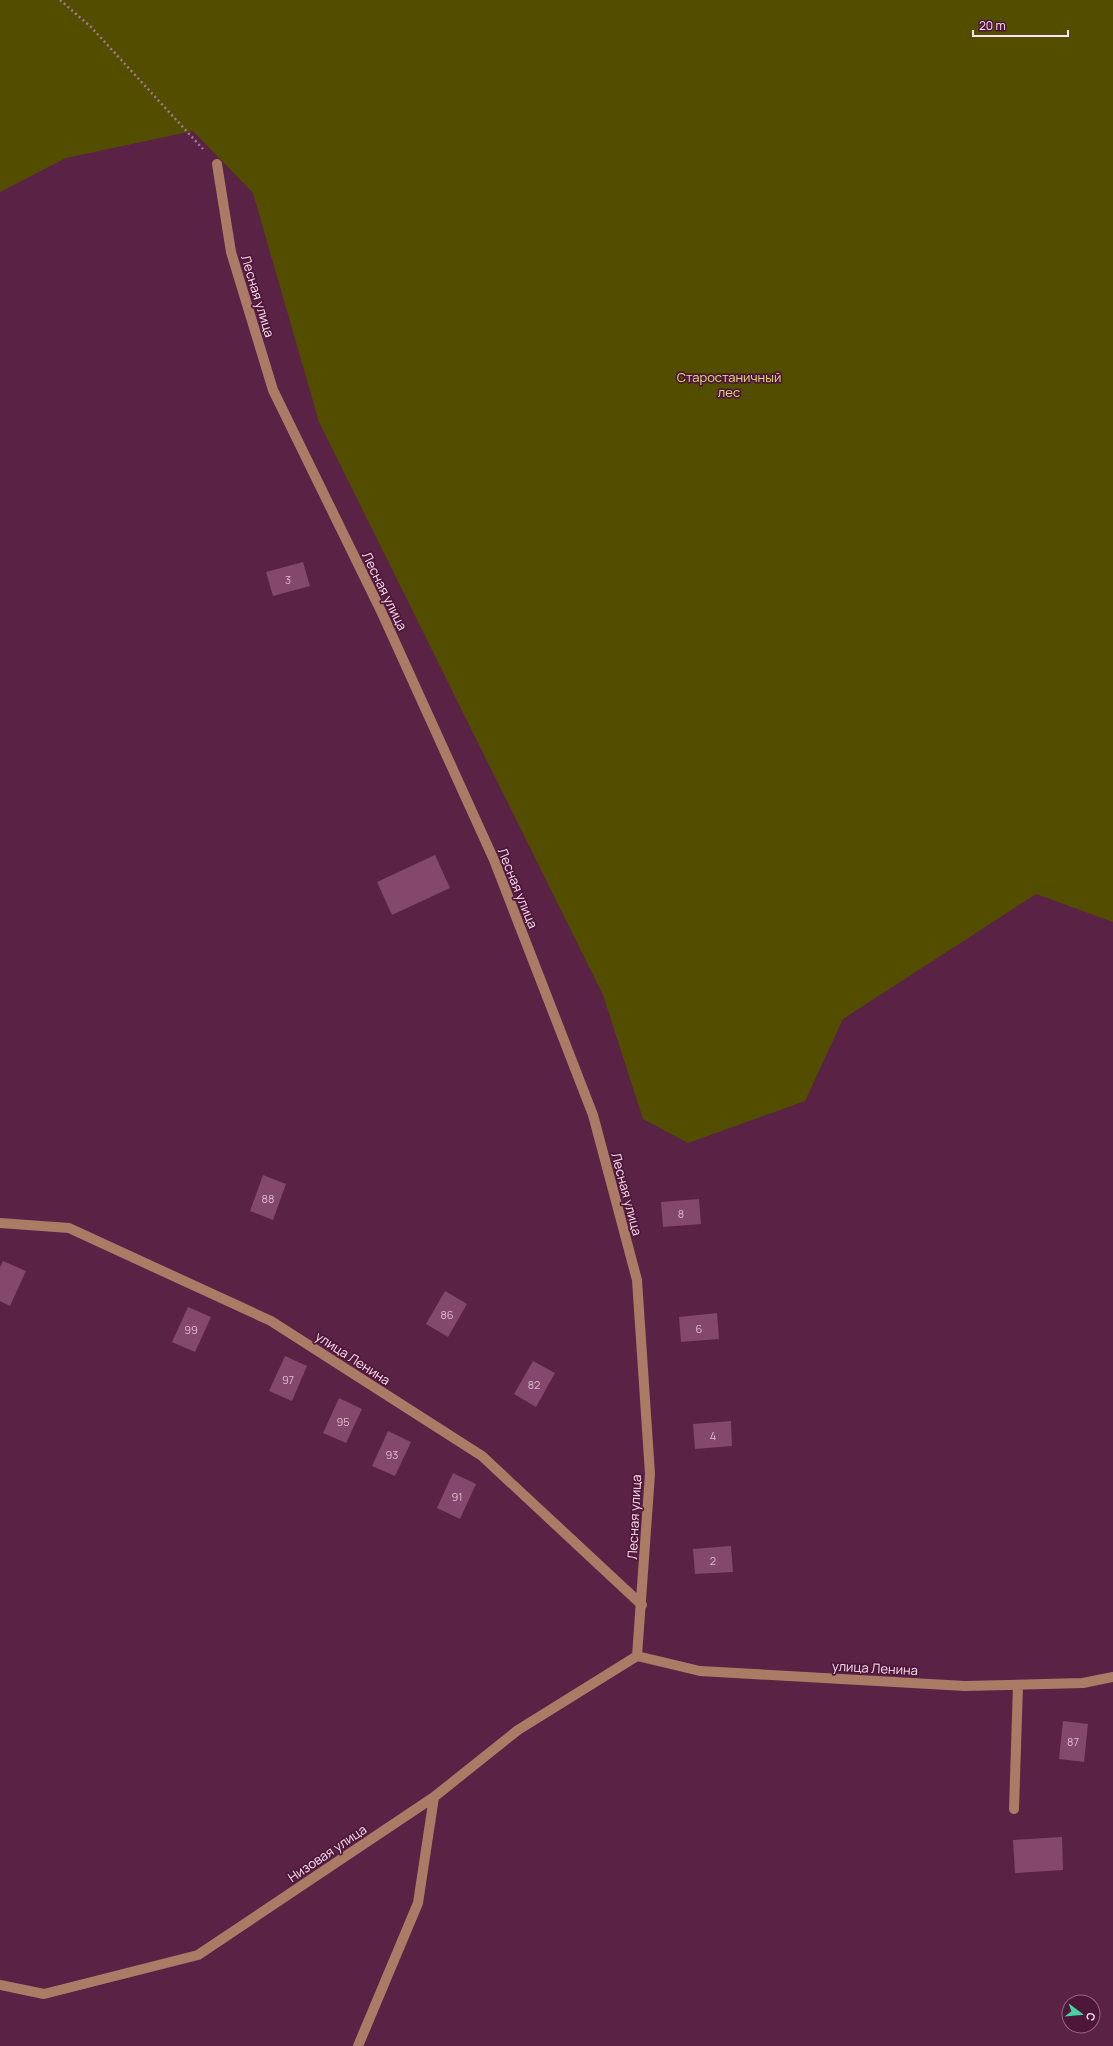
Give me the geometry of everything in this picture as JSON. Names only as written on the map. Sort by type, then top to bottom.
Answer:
[{"type":"street","name":"Лесная улица","points":[[217,164],[231,252],[272,390],[381,611],[494,860],[593,1115],[637,1280],[650,1474],[642,1605],[637,1656]]},
{"type":"street","name":"улица Ленина","points":[[0,1223],[70,1228],[271,1321],[482,1456],[642,1605]]},
{"type":"street","name":"улица Ленина","points":[[637,1656],[700,1671],[965,1686],[1083,1683],[1113,1677]]},
{"type":"street","name":"Низовая улица","points":[[0,1985],[44,1994],[198,1955],[434,1797],[518,1730],[637,1656]]},
{"type":"street","points":[[1014,1809],[1018,1684]]},
{"type":"street","points":[[358,2046],[418,1904],[434,1797]]},
{"type":"path","points":[[60,0],[91,27],[217,164]]},
{"type":"green space","name":"Старостаничный лес","points":[[0,0],[1113,0],[1113,922],[1036,894],[843,1019],[805,1101],[688,1143],[643,1119],[603,995],[319,422],[253,193],[193,131],[66,158],[0,192]]},
{"type":"building","points":[[303,562],[310,586],[273,596],[266,572]]},
{"type":"building","points":[[435,855],[450,888],[392,915],[377,882]]},
{"type":"building","points":[[263,1175],[286,1184],[273,1220],[250,1211]]},
{"type":"building","points":[[699,1199],[701,1224],[663,1227],[661,1202]]},
{"type":"building","points":[[3,1261],[26,1271],[10,1306],[0,1301],[0,1267]]},
{"type":"building","points":[[445,1291],[467,1304],[448,1337],[426,1324]]},
{"type":"building","points":[[188,1307],[211,1317],[195,1352],[172,1342]]},
{"type":"building","points":[[717,1313],[719,1339],[681,1342],[679,1317]]},
{"type":"building","points":[[285,1356],[307,1366],[292,1401],[269,1391]]},
{"type":"building","points":[[533,1361],[555,1373],[536,1407],[514,1394]]},
{"type":"building","points":[[339,1398],[362,1409],[346,1443],[323,1433]]},
{"type":"building","points":[[731,1421],[732,1446],[695,1449],[693,1424]]},
{"type":"building","points":[[388,1431],[411,1442],[395,1476],[372,1466]]},
{"type":"building","points":[[453,1473],[476,1484],[460,1519],[437,1508]]},
{"type":"building","points":[[731,1546],[733,1572],[695,1574],[693,1549]]},
{"type":"building","points":[[1063,1721],[1088,1724],[1084,1762],[1059,1759]]},
{"type":"building","points":[[1062,1837],[1063,1870],[1015,1873],[1013,1840]]}]
